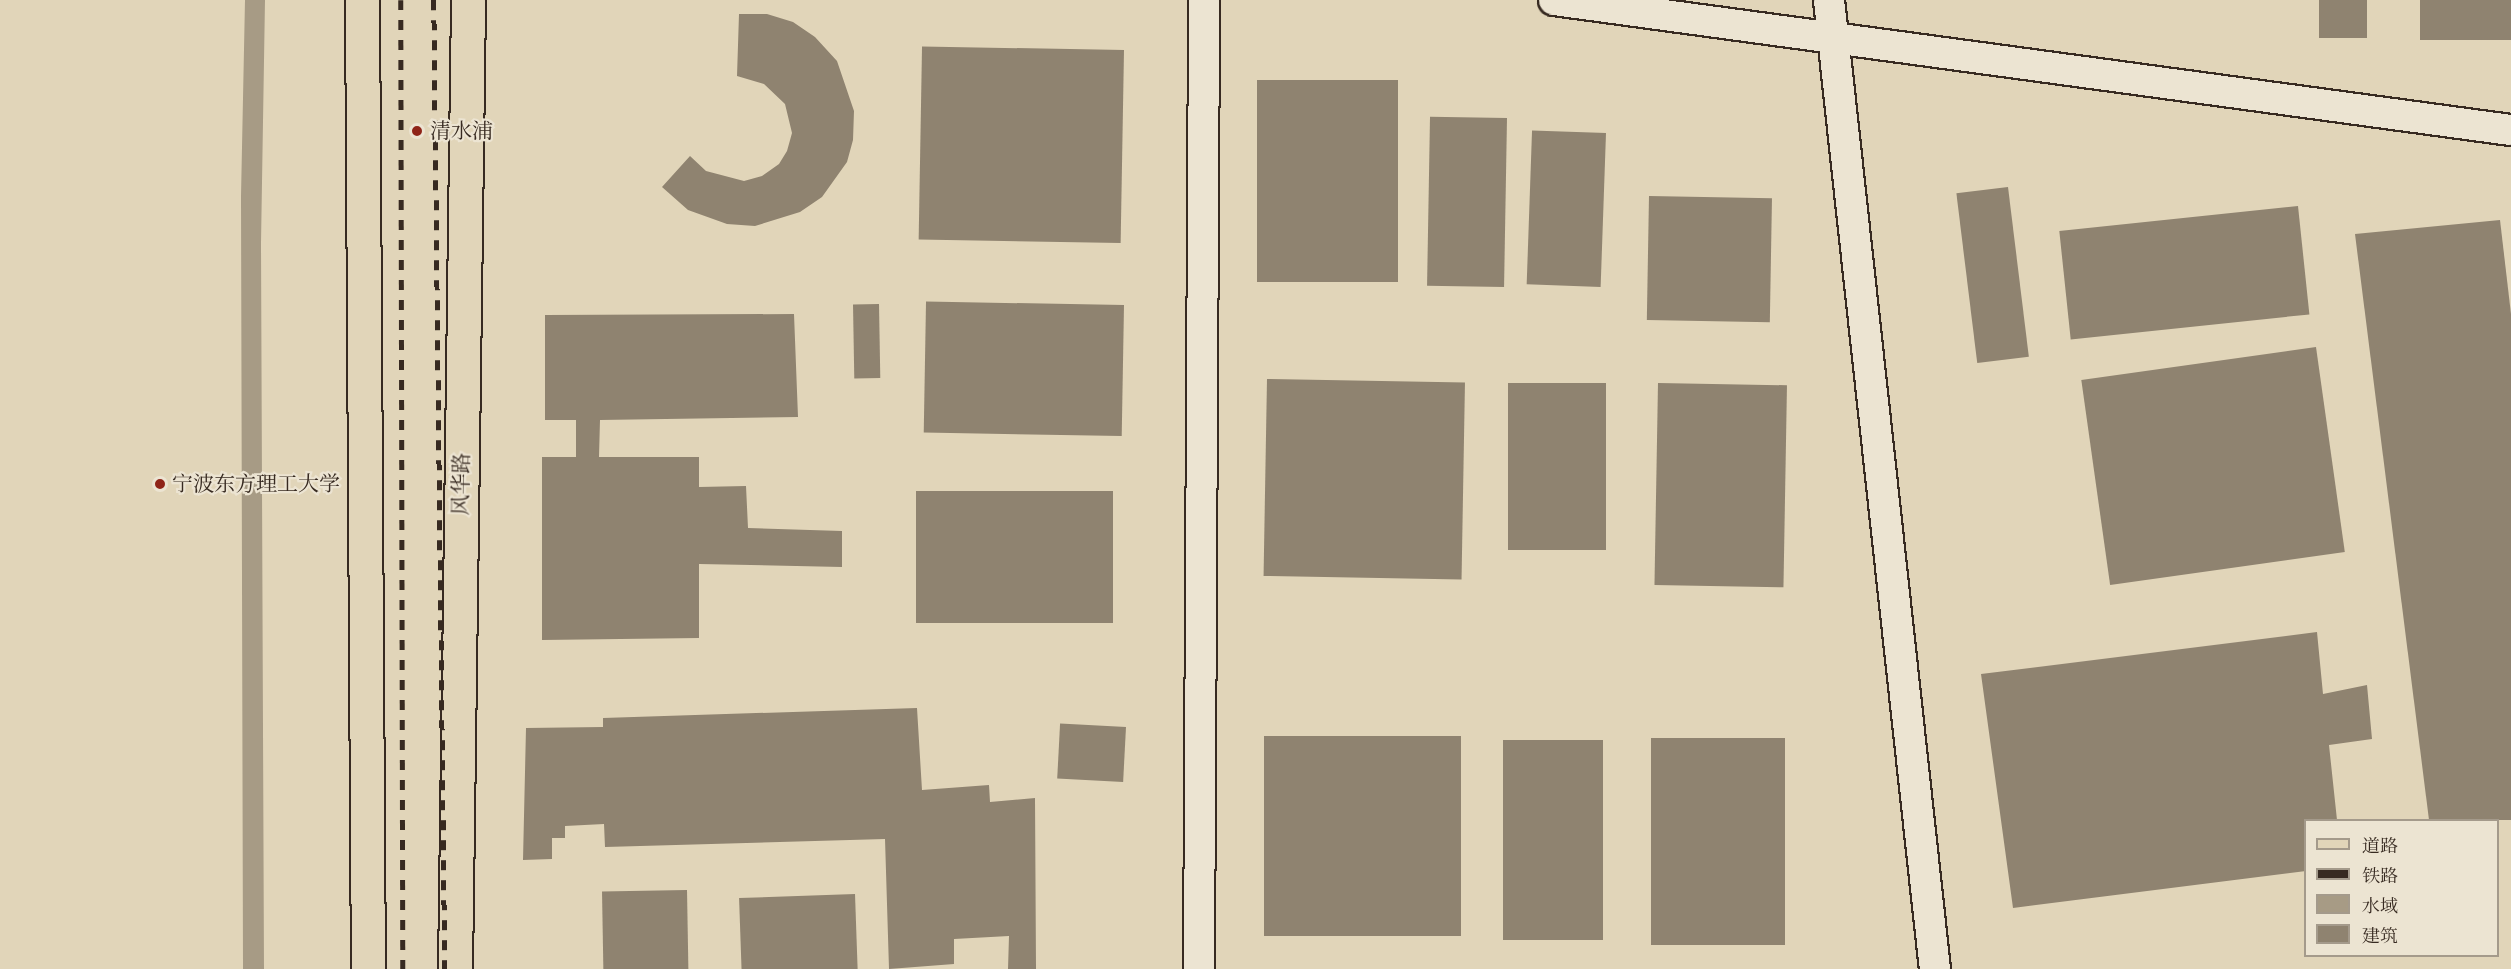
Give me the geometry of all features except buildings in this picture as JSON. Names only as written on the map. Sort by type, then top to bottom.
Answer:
[{"type":"main road","points":[[362,0],[368,969]]},
{"type":"main road","name":"风华路","points":[[455,969],[468,0]]},
{"type":"street","points":[[1199,969],[1204,0]]},
{"type":"street","points":[[1554,0],[1834,41],[2511,130]]},
{"type":"street","points":[[1829,0],[1935,969]]},
{"type":"water","points":[[245,0],[265,0],[261,243],[264,969],[243,969],[241,196]]},
{"type":"railway","points":[[401,0],[403,969]]},
{"type":"railway","points":[[434,0],[445,969]]},
{"type":"place","name":"清水浦","points":[[417,131]]},
{"type":"place","name":"宁波东方理工大学","points":[[160,484]]}]
